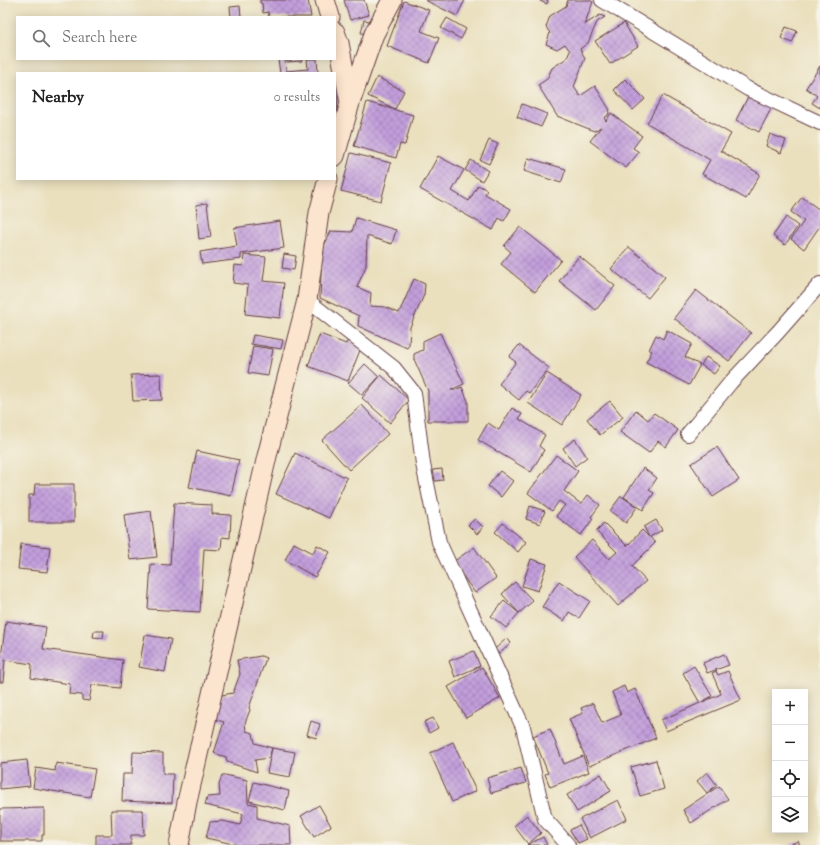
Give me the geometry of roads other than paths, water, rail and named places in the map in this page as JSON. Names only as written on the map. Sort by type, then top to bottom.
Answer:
[{"type":"main road","points":[[325,0],[330,16]]},
{"type":"main road","points":[[336,152],[350,103],[374,34],[392,0]]},
{"type":"main road","points":[[336,36],[350,103]]},
{"type":"main road","points":[[179,845],[188,794],[262,480],[307,300],[319,213],[328,180]]},
{"type":"street","points":[[602,0],[748,89],[820,123]]},
{"type":"street","points":[[688,434],[731,382],[820,284]]},
{"type":"street","points":[[307,300],[394,368],[414,393],[423,464],[439,542],[523,727],[545,819],[568,845]]}]
